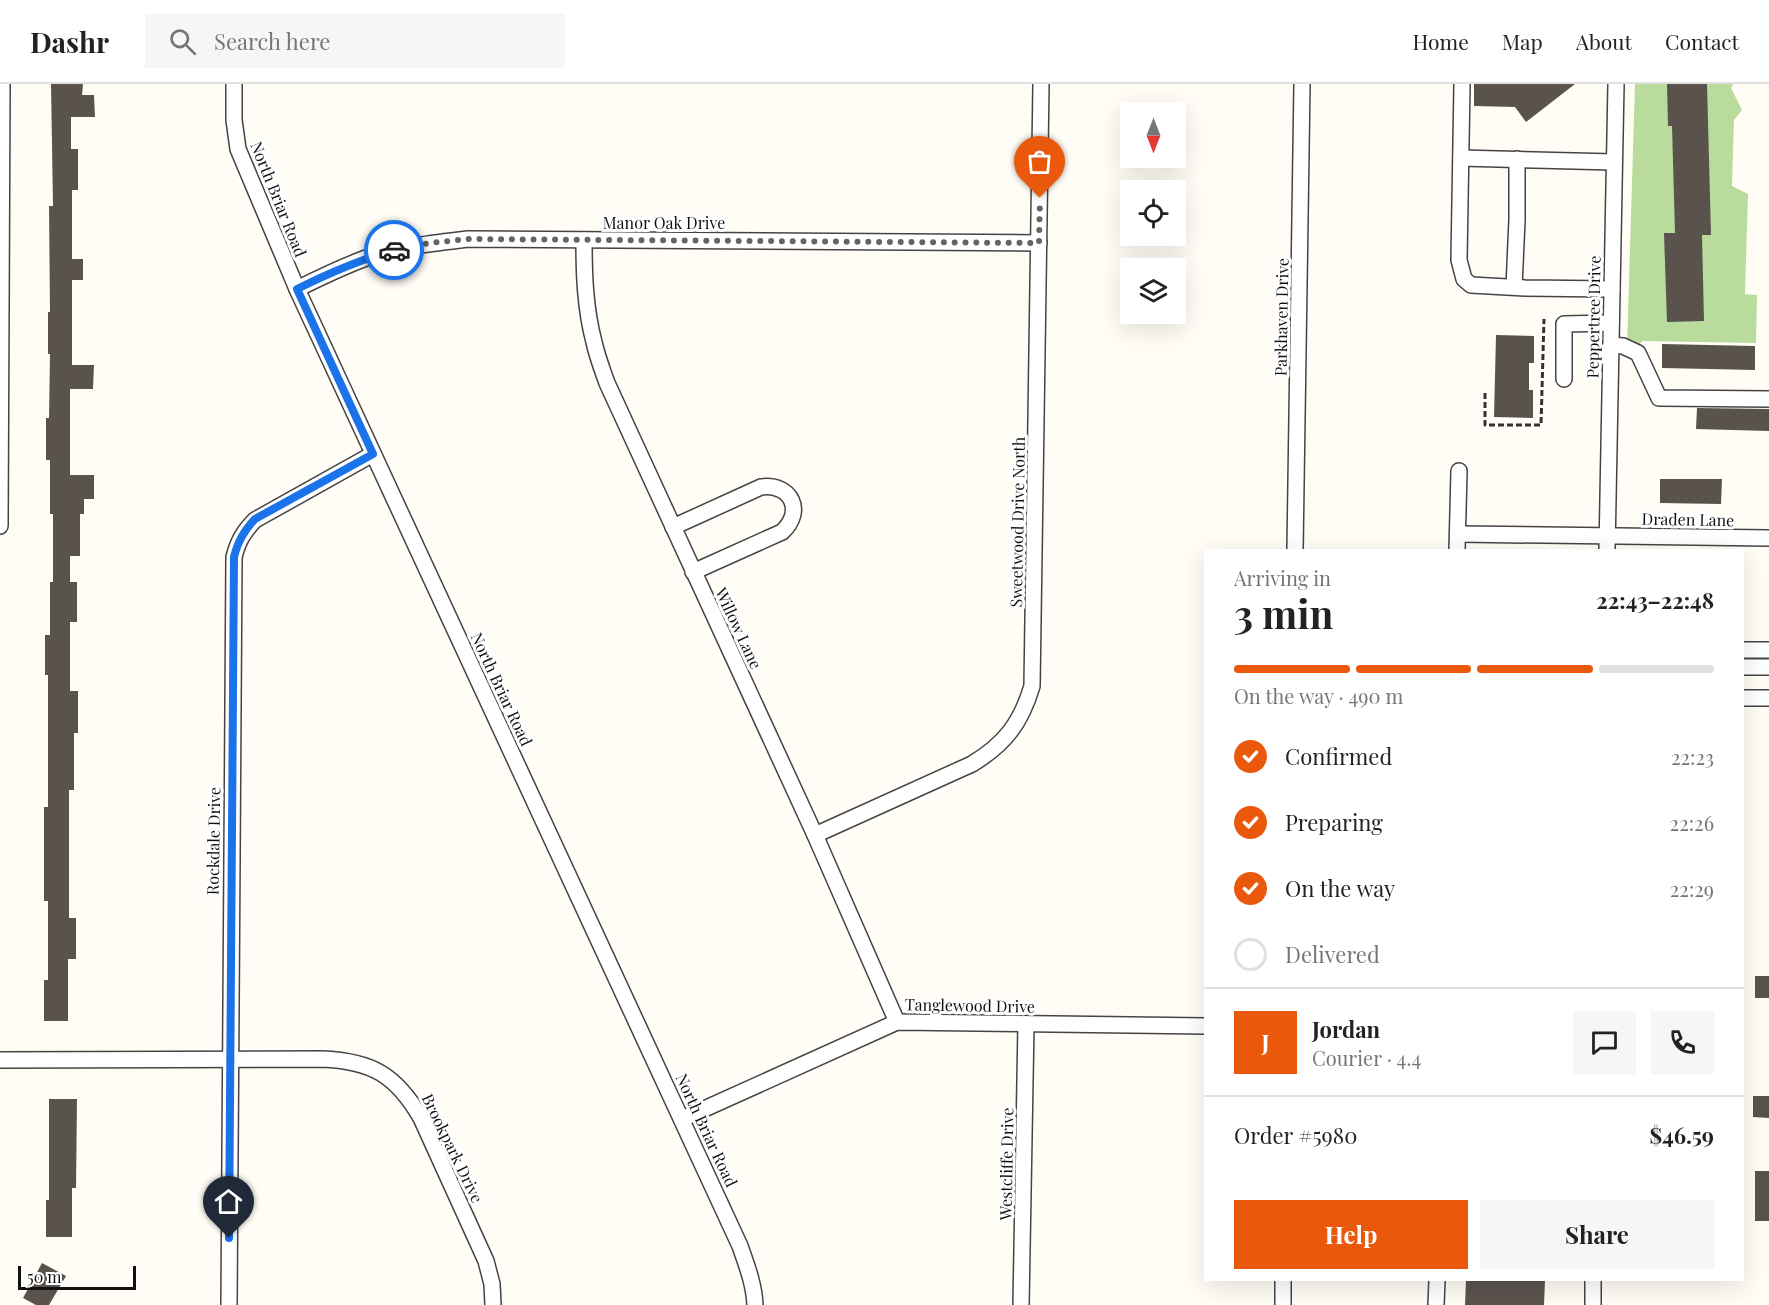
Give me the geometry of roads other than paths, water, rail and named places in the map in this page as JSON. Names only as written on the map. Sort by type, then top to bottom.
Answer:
[{"type":"street","points":[[0,526],[2,84]]},
{"type":"street","name":"North Briar Road","points":[[234,84],[234,120],[238,149],[247,174],[297,289],[740,1246],[751,1275],[754,1305]]},
{"type":"street","name":"Sweetwood Drive North","points":[[815,836],[972,764],[988,754],[1006,738],[1017,722],[1032,686],[1041,84]]},
{"type":"street","name":"Parkhaven Drive","points":[[1295,549],[1302,84]]},
{"type":"street","points":[[1462,84],[1458,260],[1464,279],[1471,285],[1612,289]]},
{"type":"street","name":"Peppertree Drive","points":[[1607,544],[1616,84]]},
{"type":"street","points":[[1461,158],[1614,162]]},
{"type":"street","points":[[1514,287],[1517,159]]},
{"type":"street","name":"Manor Oak Drive","points":[[297,289],[331,272],[404,247],[468,239],[1039,243]]},
{"type":"street","name":"Willow Lane","points":[[585,240],[584,281],[587,312],[607,383],[815,836],[897,1022]]},
{"type":"street","points":[[1564,379],[1564,324],[1611,324]]},
{"type":"street","points":[[1611,345],[1623,345],[1638,353],[1659,398],[1769,399]]},
{"type":"street","name":"Rockdale Drive","points":[[229,1305],[234,557],[244,531],[255,519],[373,454]]},
{"type":"street","points":[[1457,549],[1460,471]]},
{"type":"street","points":[[673,527],[769,486],[784,491],[793,504],[792,519],[782,532],[693,572]]},
{"type":"street","name":"Draden Lane","points":[[1458,534],[1607,544],[1769,538]]},
{"type":"street","points":[[1744,650],[1769,650]]},
{"type":"street","points":[[1744,667],[1769,667]]},
{"type":"street","points":[[1744,698],[1769,698]]},
{"type":"street","name":"Tanglewood Drive","points":[[682,1119],[897,1022],[1204,1026]]},
{"type":"street","name":"Westcliffe Drive","points":[[1021,1305],[1026,1024]]},
{"type":"street","name":"Brookpark Drive","points":[[0,1060],[343,1060],[382,1073],[399,1086],[411,1100],[421,1118],[486,1261],[492,1284],[493,1305]]},
{"type":"street","points":[[1283,1281],[1283,1305]]},
{"type":"street","points":[[1436,1305],[1437,1281]]},
{"type":"street","points":[[1593,1281],[1593,1305]]}]
